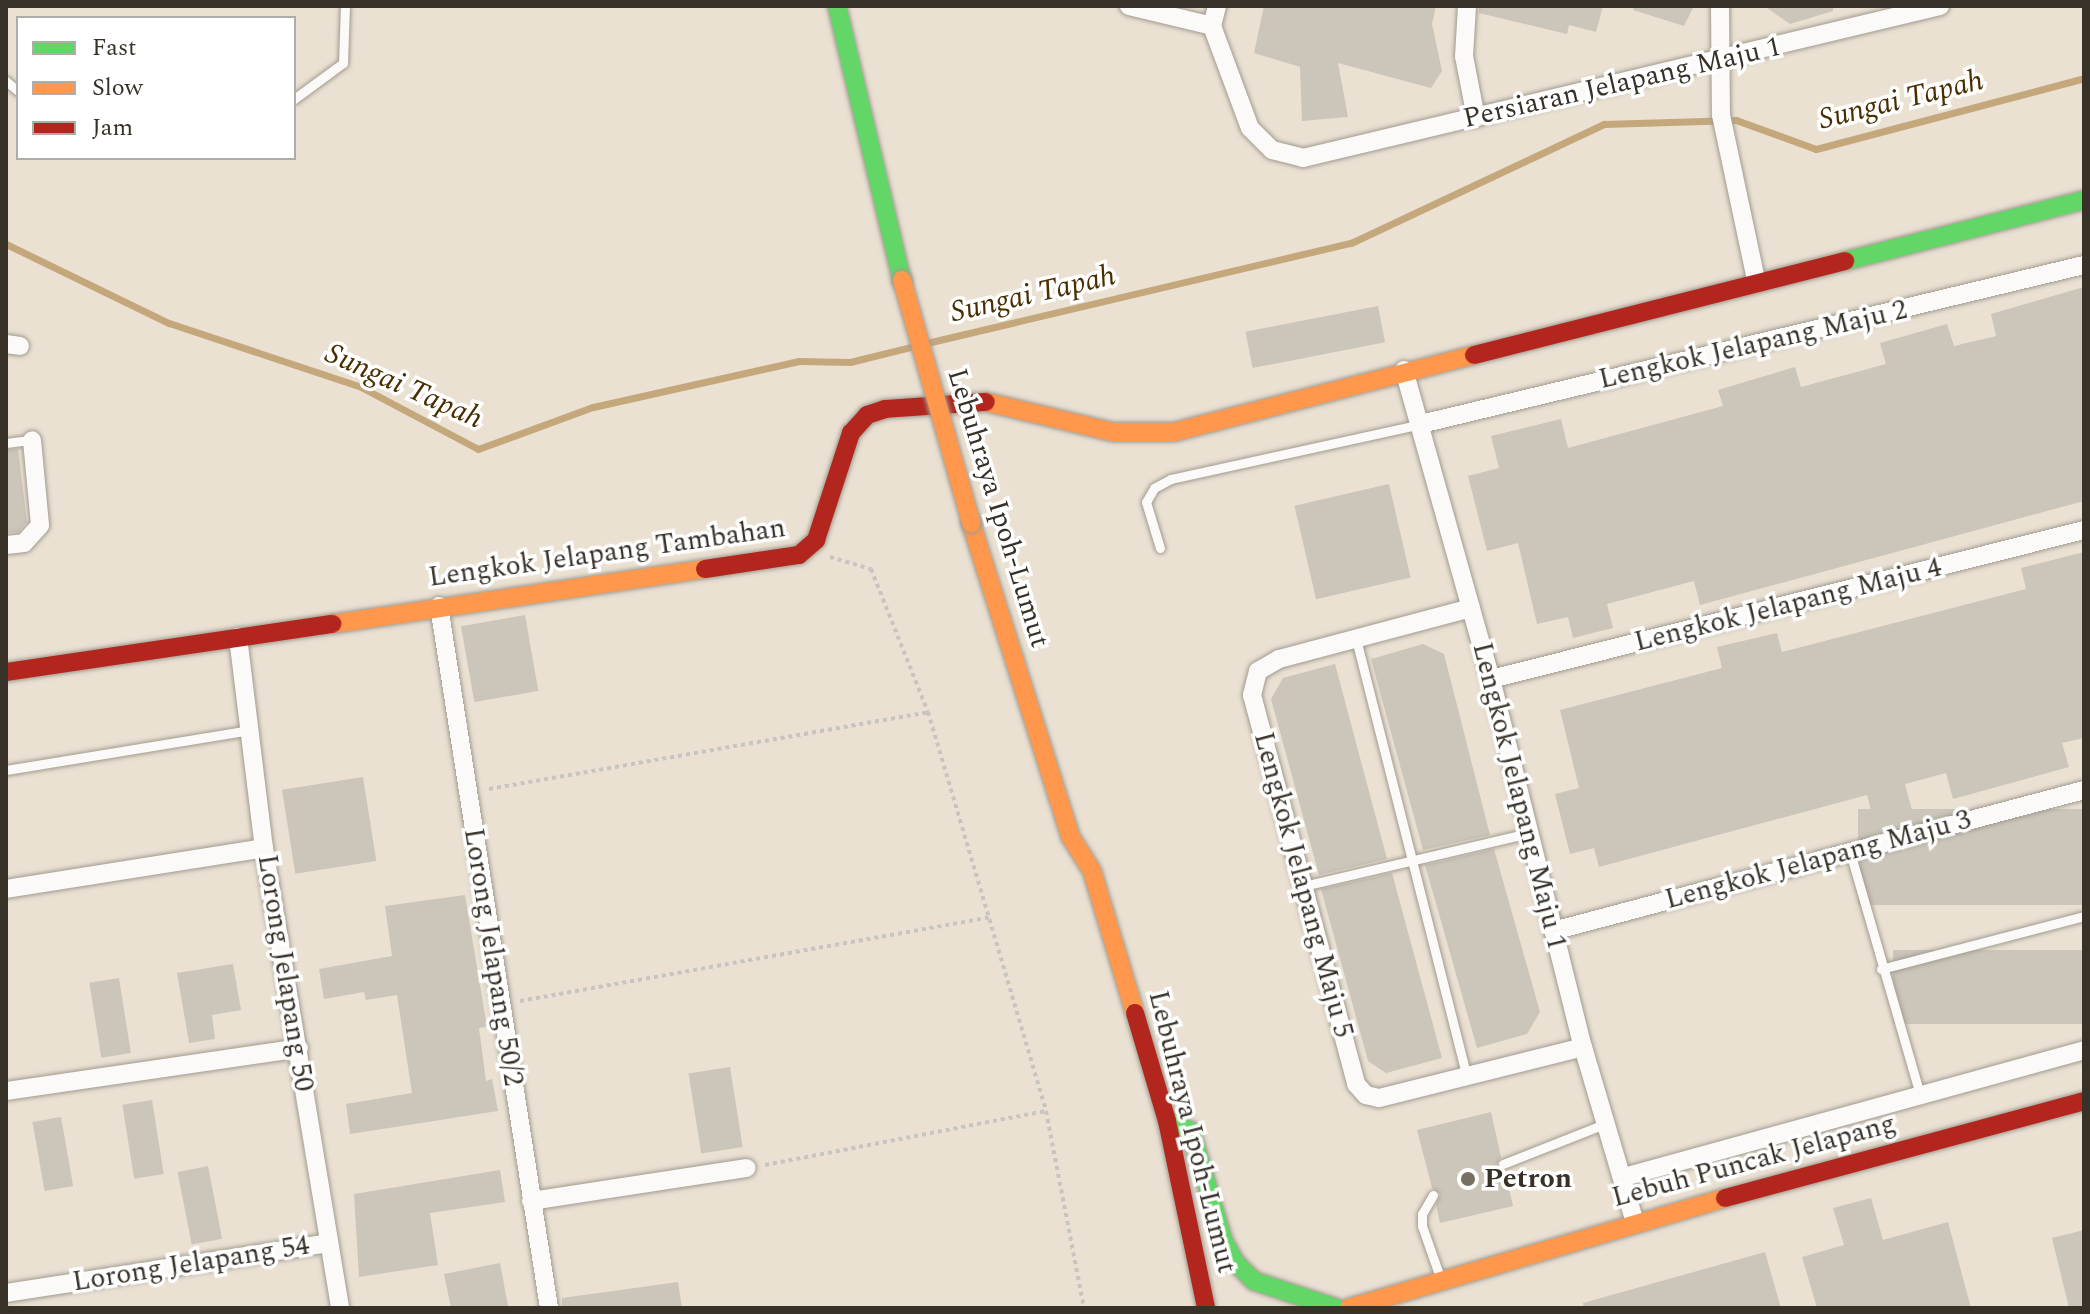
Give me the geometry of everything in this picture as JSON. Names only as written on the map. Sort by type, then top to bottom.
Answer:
[{"type":"main road","name":"Lebuhraya Ipoh-Lumut","points":[[837,6],[902,280],[971,523],[1070,836],[1092,871],[1167,1121],[1206,1308]]},
{"type":"main road","name":"Lengkok Jelapang Tambahan","points":[[6,672],[807,550],[816,540],[851,433],[867,415],[885,409],[974,400],[1041,411],[1113,432],[1174,432],[1756,280],[2084,200]]},
{"type":"main road","name":"Lebuhraya Ipoh-Lumut","points":[[1070,836],[1070,862],[1144,1117]]},
{"type":"main road","name":"Lebuh Puncak Jelapang","points":[[1349,1308],[1413,1297],[1441,1281],[1635,1222],[2084,1101]]},
{"type":"main road","points":[[1167,1121],[1191,1131],[1223,1240],[1235,1262],[1254,1281],[1336,1308]]},
{"type":"main road","name":"Lebuhraya Ipoh-Lumut","points":[[1155,1161],[1176,1263]]},
{"type":"street","points":[[1129,6],[1212,26],[1217,6]]},
{"type":"street","points":[[1467,6],[1464,56],[1476,118]]},
{"type":"street","points":[[1720,6],[1718,61],[1721,115],[1756,280]]},
{"type":"street","name":"Persiaran Jelapang Maju 1","points":[[1212,26],[1250,128],[1272,150],[1303,158],[1940,6]]},
{"type":"street","name":"Lengkok Jelapang Maju 2","points":[[1421,424],[2084,265]]},
{"type":"street","name":"Lengkok Jelapang Maju 1","points":[[1404,370],[1491,679],[1583,1047],[1635,1222]]},
{"type":"street","points":[[6,545],[35,536],[40,525],[32,440]]},
{"type":"street","name":"Lengkok Jelapang Maju 4","points":[[1491,679],[2084,530]]},
{"type":"street","name":"Lorong Jelapang 50/2","points":[[439,606],[549,1308]]},
{"type":"street","name":"Lengkok Jelapang Maju 5","points":[[1471,608],[1279,659],[1258,671],[1252,695],[1356,1084],[1366,1095],[1379,1098],[1583,1047]]},
{"type":"street","name":"Lorong Jelapang 50","points":[[238,637],[264,848],[340,1308]]},
{"type":"street","name":"Lengkok Jelapang Maju 3","points":[[1553,931],[2084,790]]},
{"type":"street","points":[[6,889],[264,848]]},
{"type":"street","points":[[6,1091],[299,1048]]},
{"type":"street","points":[[1624,1177],[2084,1050]]},
{"type":"street","points":[[531,1201],[746,1168]]},
{"type":"street","name":"Lorong Jelapang 54","points":[[6,1293],[329,1243]]},
{"type":"lane","points":[[296,98],[343,63],[345,6]]},
{"type":"lane","points":[[1160,548],[1146,502],[1154,488],[1171,479],[1421,424]]},
{"type":"lane","points":[[6,443],[32,440]]},
{"type":"lane","points":[[1356,639],[1466,1075]]},
{"type":"lane","points":[[6,770],[249,730]]},
{"type":"lane","points":[[1303,886],[1529,833]]},
{"type":"lane","points":[[1850,851],[1881,969],[1920,1095]]},
{"type":"lane","points":[[1881,969],[2084,916]]},
{"type":"lane","points":[[1503,1164],[1607,1123]]},
{"type":"lane","points":[[1433,1195],[1422,1214],[1422,1226],[1441,1281]]},
{"type":"path","points":[[807,550],[871,569],[928,712],[1046,1111],[1084,1308]]},
{"type":"path","points":[[466,793],[928,712]]},
{"type":"path","points":[[502,1004],[990,917]]},
{"type":"path","points":[[746,1168],[1046,1111]]},
{"type":"building","points":[[1264,6],[1436,6],[1432,24],[1442,71],[1431,88],[1338,63],[1348,117],[1302,121],[1300,67],[1254,53]]},
{"type":"building","points":[[1479,6],[1603,6],[1596,32],[1569,25],[1567,34],[1479,13]]},
{"type":"building","points":[[1634,6],[1694,6],[1684,26],[1633,10]]},
{"type":"building","points":[[1764,6],[1833,6],[1833,11],[1790,24]]},
{"type":"building","points":[[2084,287],[2084,501],[1700,605],[1694,581],[1607,604],[1613,628],[1573,638],[1568,617],[1537,624],[1518,543],[1487,551],[1468,476],[1499,468],[1491,436],[1561,419],[1568,448],[1723,406],[1718,390],[1795,367],[1801,387],[1886,364],[1880,343],[1947,324],[1954,346],[1996,336],[1991,314]]},
{"type":"building","points":[[1378,306],[1385,342],[1253,368],[1245,332]]},
{"type":"building","points":[[18,449],[27,522],[18,532],[6,533],[6,450]]},
{"type":"building","points":[[1389,484],[1411,578],[1316,599],[1294,506]]},
{"type":"building","points":[[2084,552],[2084,738],[2062,743],[2069,767],[1953,799],[1946,773],[1905,784],[1912,810],[1874,821],[1867,795],[1599,867],[1594,848],[1570,854],[1555,794],[1579,788],[1560,710],[1722,668],[1717,647],[1777,633],[1782,652],[2026,589],[2021,568]]},
{"type":"building","points":[[525,615],[538,691],[474,702],[461,626]]},
{"type":"building","points":[[1423,644],[1444,654],[1490,835],[1423,850],[1371,659]]},
{"type":"building","points":[[1335,664],[1387,859],[1319,875],[1271,699],[1283,678]]},
{"type":"building","points":[[363,777],[376,861],[295,874],[282,790]]},
{"type":"building","points":[[1858,809],[2084,809],[2084,905],[1858,905]]},
{"type":"building","points":[[1494,849],[1540,1012],[1527,1034],[1477,1048],[1425,865]]},
{"type":"building","points":[[1392,873],[1442,1058],[1386,1073],[1368,1061],[1321,889]]},
{"type":"building","points":[[465,895],[487,1027],[479,1028],[486,1081],[492,1079],[498,1111],[350,1134],[346,1104],[412,1093],[397,995],[366,1000],[364,992],[324,999],[319,969],[392,956],[385,906]]},
{"type":"building","points":[[1893,950],[2084,950],[2084,1024],[1893,1024]]},
{"type":"building","points":[[233,964],[241,1010],[212,1015],[215,1039],[189,1043],[177,973]]},
{"type":"building","points":[[119,978],[131,1053],[101,1058],[89,983]]},
{"type":"building","points":[[730,1067],[743,1147],[701,1154],[689,1074]]},
{"type":"building","points":[[152,1100],[164,1174],[134,1179],[122,1105]]},
{"type":"building","name":"Petron","points":[[1491,1112],[1501,1157],[1496,1166],[1505,1171],[1513,1206],[1440,1223],[1436,1205],[1440,1194],[1432,1188],[1417,1130]]},
{"type":"building","points":[[61,1117],[73,1186],[45,1191],[32,1122]]},
{"type":"building","points":[[208,1166],[222,1239],[192,1245],[178,1172]]},
{"type":"building","points":[[500,1170],[505,1202],[430,1213],[438,1265],[359,1277],[354,1194]]},
{"type":"building","points":[[1871,1198],[1883,1240],[1948,1222],[1971,1308],[1817,1308],[1802,1257],[1844,1245],[1833,1208]]},
{"type":"building","points":[[2084,1230],[2084,1308],[2069,1308],[2052,1238]]},
{"type":"building","points":[[1765,1252],[1781,1308],[1584,1308],[1583,1303]]},
{"type":"building","points":[[500,1263],[508,1306],[451,1308],[444,1274]]},
{"type":"building","points":[[678,1282],[682,1308],[562,1308],[562,1298]]},
{"type":"waterway","name":"Sungai Tapah","points":[[931,342],[1351,243],[1604,124],[1736,120],[1816,149],[2084,78]]},
{"type":"waterway","name":"Sungai Tapah","points":[[6,244],[169,323],[361,387],[478,449],[593,407],[799,361],[850,362],[911,347]]},
{"type":"traffic: fast","points":[[837,6],[902,280]]},
{"type":"traffic: fast","points":[[1845,261],[2084,200]]},
{"type":"traffic: fast","points":[[1167,1121],[1191,1131],[1223,1240],[1235,1262],[1254,1281],[1336,1308]]},
{"type":"traffic: slow","points":[[902,280],[971,523]]},
{"type":"traffic: slow","points":[[986,402],[1113,432],[1174,432],[1474,355]]},
{"type":"traffic: slow","points":[[971,523],[1070,836],[1092,871],[1135,1013]]},
{"type":"traffic: slow","points":[[332,624],[705,569]]},
{"type":"traffic: slow","points":[[1349,1308],[1725,1198]]},
{"type":"traffic: jam","points":[[1474,355],[1845,261]]},
{"type":"traffic: jam","points":[[705,569],[799,555],[816,540],[851,433],[867,415],[885,409],[986,402]]},
{"type":"traffic: jam","points":[[6,672],[332,624]]},
{"type":"traffic: jam","points":[[1135,1013],[1167,1121],[1206,1308]]},
{"type":"traffic: jam","points":[[1725,1198],[2084,1101]]},
{"type":"place","name":"Petron","points":[[1468,1179]]}]
